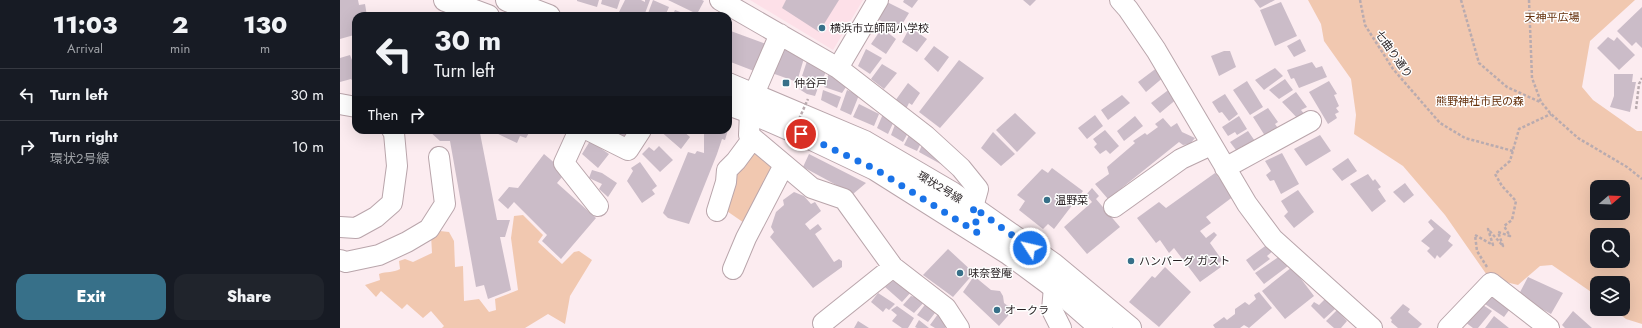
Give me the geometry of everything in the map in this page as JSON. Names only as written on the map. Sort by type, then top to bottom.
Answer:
[{"type":"main road","points":[[445,0],[477,12]]},
{"type":"main road","points":[[507,0],[538,12]]},
{"type":"main road","name":"環状2号線","points":[[732,87],[752,103],[814,140],[875,169],[978,233],[1054,287],[1101,328]]},
{"type":"main road","name":"環状2号線","points":[[732,104],[752,103],[865,142],[973,207],[1053,264],[1130,328]]},
{"type":"street","points":[[720,0],[838,68],[926,136],[961,168],[978,189],[973,207],[978,233]]},
{"type":"street","points":[[838,68],[878,0]]},
{"type":"street","points":[[1128,3],[1247,204],[1273,238],[1372,328]]},
{"type":"street","points":[[780,34],[752,103],[748,134],[812,188],[844,199],[893,267],[946,308],[959,328]]},
{"type":"street","points":[[340,104],[352,106]]},
{"type":"street","points":[[1225,168],[1311,121]]},
{"type":"street","points":[[340,227],[356,228],[376,217],[392,203],[397,166],[394,134]]},
{"type":"street","points":[[578,134],[564,163],[598,206]]},
{"type":"street","points":[[596,134],[628,150],[638,134]]},
{"type":"street","points":[[717,211],[726,182],[727,170],[736,161],[753,138]]},
{"type":"street","points":[[1114,207],[1181,159],[1211,144]]},
{"type":"street","points":[[340,260],[346,262],[379,255],[407,242],[429,229],[445,204],[439,157]]},
{"type":"street","points":[[733,269],[746,238],[784,165]]},
{"type":"street","points":[[823,323],[893,267]]},
{"type":"street","points":[[1448,328],[1491,284],[1549,328]]},
{"type":"street","points":[[1054,287],[1052,310],[1061,328]]},
{"type":"path","name":"七曲り通り","points":[[1360,0],[1365,24],[1393,69],[1440,123],[1466,138],[1513,151]]},
{"type":"path","points":[[1461,0],[1479,63],[1506,86],[1541,102]]},
{"type":"path","points":[[1529,0],[1532,78],[1541,102],[1551,114],[1578,138],[1627,167],[1642,179]]},
{"type":"path","points":[[1636,109],[1639,84],[1642,78]]},
{"type":"path","points":[[791,137],[808,99]]},
{"type":"path","points":[[1491,284],[1491,272],[1477,251],[1475,234],[1493,245],[1488,229],[1503,246],[1498,232],[1510,236],[1504,226],[1512,220],[1516,201],[1502,186],[1495,174],[1510,161],[1519,129],[1551,114]]},
{"type":"shaded area","name":"横浜市立師岡小学校","points":[[750,0],[863,0],[833,50]]},
{"type":"green space","name":"熊野神社市民の森","points":[[1308,0],[1635,0],[1590,41],[1582,87],[1593,100],[1637,131],[1642,131],[1642,324],[1626,319],[1622,316],[1630,316],[1630,276],[1590,276],[1590,291],[1552,265],[1540,266],[1518,285],[1489,278],[1445,215],[1403,166],[1354,134],[1356,115],[1351,79],[1324,41],[1321,24]]},
{"type":"green space","points":[[753,142],[781,165],[750,227],[721,207]]},
{"type":"green space","points":[[523,215],[543,235],[538,242],[562,264],[574,252],[579,251],[592,260],[570,296],[565,324],[548,314],[525,328],[442,328],[444,326],[431,311],[423,318],[407,304],[402,309],[381,291],[376,297],[365,285],[380,280],[379,274],[400,269],[399,261],[405,259],[413,262],[432,253],[431,235],[440,231],[449,232],[454,241],[455,267],[463,266],[464,301],[479,299],[489,312],[496,310],[495,299],[518,290],[511,238],[514,216]]},
{"type":"building","points":[[340,0],[358,0],[359,5],[365,4],[366,12],[352,12],[352,36],[340,39]]},
{"type":"building","points":[[577,0],[599,0],[597,7]]},
{"type":"building","points":[[602,0],[620,0],[617,9],[601,4]]},
{"type":"building","points":[[625,0],[641,0],[645,2],[645,0],[650,0],[646,12],[619,12]]},
{"type":"building","points":[[653,0],[669,7],[667,12],[648,12]]},
{"type":"building","points":[[668,0],[704,1],[698,12],[693,12]]},
{"type":"building","points":[[786,0],[839,0],[819,32],[782,8]]},
{"type":"building","points":[[904,0],[918,0],[912,8],[903,2]]},
{"type":"building","points":[[1023,0],[1036,0],[1030,6]]},
{"type":"building","points":[[1254,0],[1275,0],[1260,8]]},
{"type":"building","points":[[887,2],[909,13],[898,31],[876,18]]},
{"type":"building","points":[[1281,2],[1297,36],[1275,46],[1260,10]]},
{"type":"building","points":[[1642,7],[1642,48],[1636,42],[1632,46],[1617,31]]},
{"type":"building","points":[[910,27],[927,39],[917,52],[902,42]]},
{"type":"building","points":[[882,28],[896,39],[886,54],[871,44]]},
{"type":"building","points":[[732,31],[766,44],[754,71],[732,63]]},
{"type":"building","points":[[1608,37],[1614,41],[1617,37],[1635,55],[1619,70],[1597,48]]},
{"type":"building","points":[[1300,39],[1306,51],[1294,57],[1287,46]]},
{"type":"building","points":[[934,46],[949,57],[938,72],[924,59]]},
{"type":"building","points":[[779,47],[804,58],[797,82],[769,72]]},
{"type":"building","points":[[866,49],[882,58],[870,74],[858,66]]},
{"type":"building","points":[[1224,51],[1230,51],[1236,67],[1219,76],[1211,56]]},
{"type":"building","points":[[350,55],[352,60],[352,80],[351,79],[340,82],[340,58]]},
{"type":"building","points":[[959,60],[984,78],[940,128],[919,112]]},
{"type":"building","points":[[807,61],[827,70],[821,82],[802,76]]},
{"type":"building","points":[[1312,62],[1316,68],[1322,66],[1327,77],[1299,88],[1294,78],[1291,79],[1287,70]]},
{"type":"building","points":[[882,64],[897,73],[884,89],[871,79]]},
{"type":"building","points":[[1158,67],[1165,76],[1146,92],[1138,82]]},
{"type":"building","points":[[1275,68],[1283,76],[1264,90],[1255,80]]},
{"type":"building","points":[[829,73],[844,83],[846,87],[842,93],[824,87]]},
{"type":"building","points":[[1614,74],[1633,74],[1632,82],[1636,82],[1630,112],[1610,107],[1614,96]]},
{"type":"building","points":[[801,79],[819,85],[815,96],[807,94],[799,89]]},
{"type":"building","points":[[1285,79],[1293,90],[1279,99],[1269,90]]},
{"type":"building","points":[[1247,81],[1263,107],[1250,115],[1233,90]]},
{"type":"building","points":[[1329,81],[1337,94],[1334,95],[1339,106],[1336,108],[1339,112],[1335,114],[1337,118],[1328,124],[1309,92]]},
{"type":"building","points":[[908,83],[920,93],[912,105],[909,103],[906,109],[895,101]]},
{"type":"building","points":[[1171,88],[1178,98],[1160,113],[1151,103]]},
{"type":"building","points":[[823,90],[841,97],[837,108],[821,100]]},
{"type":"building","points":[[847,90],[859,95],[851,115],[840,110]]},
{"type":"building","points":[[1296,92],[1307,107],[1301,110],[1306,116],[1300,121],[1282,102]]},
{"type":"building","points":[[1225,94],[1238,114],[1229,121],[1222,112],[1219,113],[1212,102]]},
{"type":"building","points":[[1122,95],[1130,103],[1108,120],[1101,110]]},
{"type":"building","points":[[859,104],[879,114],[874,126],[853,117]]},
{"type":"building","points":[[1268,108],[1278,122],[1275,124],[1280,131],[1267,139],[1253,117]]},
{"type":"building","points":[[1015,113],[1036,133],[1017,152],[996,130]]},
{"type":"building","points":[[883,114],[894,121],[888,134],[877,128]]},
{"type":"building","points":[[1095,115],[1103,126],[1087,139],[1078,128]]},
{"type":"building","points":[[1135,116],[1143,126],[1124,141],[1117,131]]},
{"type":"building","points":[[1239,116],[1247,129],[1237,135],[1235,132],[1228,136],[1222,127]]},
{"type":"building","points":[[1163,118],[1171,127],[1177,123],[1182,132],[1195,138],[1190,144],[1183,145],[1179,142],[1108,199],[1095,184],[1109,174],[1107,167],[1135,143],[1133,141],[1145,133],[1147,135],[1158,127],[1155,124]]},
{"type":"building","points":[[896,122],[909,131],[903,142],[891,135]]},
{"type":"building","points":[[1105,130],[1119,146],[1110,154],[1106,150],[1100,154],[1094,147],[1097,144],[1093,139]]},
{"type":"building","points":[[1248,131],[1257,144],[1247,150],[1243,146],[1236,150],[1230,142]]},
{"type":"building","points":[[993,132],[1015,154],[1001,166],[981,148]]},
{"type":"building","points":[[910,133],[922,141],[917,151],[904,145]]},
{"type":"building","points":[[432,134],[480,134],[497,220],[510,220],[505,237],[500,237],[511,290],[488,299],[484,285],[476,287],[450,141],[440,141]]},
{"type":"building","points":[[498,134],[528,134],[526,138],[520,136],[517,143]]},
{"type":"building","points":[[614,134],[626,134],[622,139]]},
{"type":"building","points":[[664,134],[687,134],[690,137],[681,149]]},
{"type":"building","points":[[704,134],[727,134],[725,140],[722,139],[689,224],[668,218],[663,213],[688,152],[695,154],[697,151],[704,153]]},
{"type":"building","points":[[1320,135],[1331,151],[1306,166],[1294,149]]},
{"type":"building","points":[[590,141],[609,154],[598,168],[582,154]]},
{"type":"building","points":[[922,145],[946,167],[919,152]]},
{"type":"building","points":[[659,146],[673,160],[660,172],[642,154],[649,147],[654,151]]},
{"type":"building","points":[[1282,153],[1299,184],[1281,194],[1274,180],[1270,181],[1266,175],[1271,171],[1265,161]]},
{"type":"building","points":[[544,154],[570,176],[565,179],[562,177],[557,183],[596,218],[561,259],[542,241],[547,235],[514,202],[508,209],[498,200],[509,187],[518,188]]},
{"type":"building","points":[[809,154],[866,183],[853,194],[803,167]]},
{"type":"building","points":[[1348,158],[1357,171],[1342,181],[1332,169]]},
{"type":"building","points":[[640,162],[657,186],[652,190],[655,194],[642,203],[627,181],[633,171],[631,168]]},
{"type":"building","points":[[1052,168],[1083,191],[1054,229],[1048,224],[1043,229],[1019,210],[1025,201],[1017,195],[1042,169],[1048,173]]},
{"type":"building","points":[[592,170],[602,173],[617,183],[608,197],[599,189],[602,184],[589,178]]},
{"type":"building","points":[[1215,173],[1234,196],[1206,217],[1211,223],[1200,231],[1206,238],[1214,232],[1217,235],[1210,243],[1222,260],[1218,264],[1221,267],[1200,282],[1174,248],[1169,253],[1160,240],[1156,243],[1137,218],[1159,202],[1166,208]]},
{"type":"building","points":[[1368,174],[1373,181],[1375,179],[1381,187],[1378,189],[1386,201],[1372,212],[1350,184]]},
{"type":"building","points":[[1405,183],[1414,195],[1404,203],[1393,192]]},
{"type":"building","points":[[1092,188],[1099,196],[1096,199],[1120,227],[1087,254],[1064,227],[1092,202],[1086,195]]},
{"type":"building","points":[[1298,190],[1314,212],[1294,228],[1284,216],[1288,212],[1281,201]]},
{"type":"building","points":[[794,192],[804,196],[811,204],[815,202],[821,211],[805,224],[810,230],[818,224],[822,229],[815,234],[834,262],[839,259],[842,261],[842,267],[813,288],[770,237],[774,232],[771,227],[776,212],[784,205],[783,200]]},
{"type":"building","points":[[1431,219],[1451,236],[1448,241],[1453,245],[1440,258],[1437,255],[1435,259],[1427,251],[1430,248],[1421,241],[1434,229],[1428,222]]},
{"type":"building","points":[[1268,244],[1274,250],[1267,256],[1270,259],[1254,271],[1246,260]]},
{"type":"building","points":[[948,249],[974,273],[953,297],[923,275]]},
{"type":"building","points":[[1280,256],[1288,266],[1264,284],[1255,273]]},
{"type":"building","points":[[1165,267],[1191,292],[1159,327],[1129,302],[1152,276],[1155,278]]},
{"type":"building","points":[[1292,267],[1314,296],[1285,319],[1262,291]]},
{"type":"building","points":[[974,276],[991,290],[1000,291],[1003,296],[1004,303],[1013,310],[999,326],[963,292]]},
{"type":"building","points":[[898,277],[912,291],[902,302],[885,287]]},
{"type":"building","points":[[1528,277],[1563,293],[1551,314],[1518,296]]},
{"type":"building","points":[[1492,291],[1512,306],[1504,317],[1482,302]]},
{"type":"building","points":[[1259,292],[1272,308],[1249,328],[1244,325],[1240,328],[1215,328],[1213,325],[1224,317],[1227,320],[1235,314],[1235,309],[1245,302],[1249,305],[1256,299],[1254,295]]},
{"type":"building","points":[[878,293],[895,304],[889,310],[886,308],[883,312],[871,302]]},
{"type":"building","points":[[911,296],[926,300],[914,313],[903,305]]},
{"type":"building","points":[[1325,299],[1335,309],[1324,319],[1311,306],[1314,302],[1319,305]]},
{"type":"building","points":[[927,302],[938,309],[928,322],[917,315]]},
{"type":"building","points":[[1403,304],[1410,309],[1408,312],[1422,324],[1418,328],[1398,328],[1391,322],[1392,320],[1390,318]]},
{"type":"building","points":[[1483,305],[1492,311],[1478,328],[1473,328],[1465,322]]},
{"type":"building","points":[[897,306],[914,318],[908,328],[902,328],[892,321],[897,315],[891,310]]},
{"type":"building","points":[[1337,310],[1347,321],[1341,328],[1334,328],[1326,321]]},
{"type":"building","points":[[1573,311],[1592,328],[1565,328],[1562,325]]},
{"type":"building","points":[[938,314],[949,322],[945,328],[935,328],[930,325]]},
{"type":"building","points":[[1494,316],[1509,328],[1485,328]]},
{"type":"building","points":[[919,320],[929,328],[915,327]]},
{"type":"building","points":[[858,321],[869,328],[854,328]]},
{"type":"place","name":"横浜市立師岡小学校","points":[[822,28]]},
{"type":"place","name":"仲谷戸","points":[[786,83]]},
{"type":"place","name":"温野菜","points":[[1047,200]]},
{"type":"place","name":"ハンバーグ ガスト","points":[[1131,261]]},
{"type":"place","name":"味奈登庵","points":[[960,273]]},
{"type":"place","name":"オークラ","points":[[997,310]]},
{"type":"route","points":[[801,134],[875,169],[978,233],[973,207],[1030,248]]},
{"type":"park label","name":"天神平広場","points":[[1552,17]]}]
